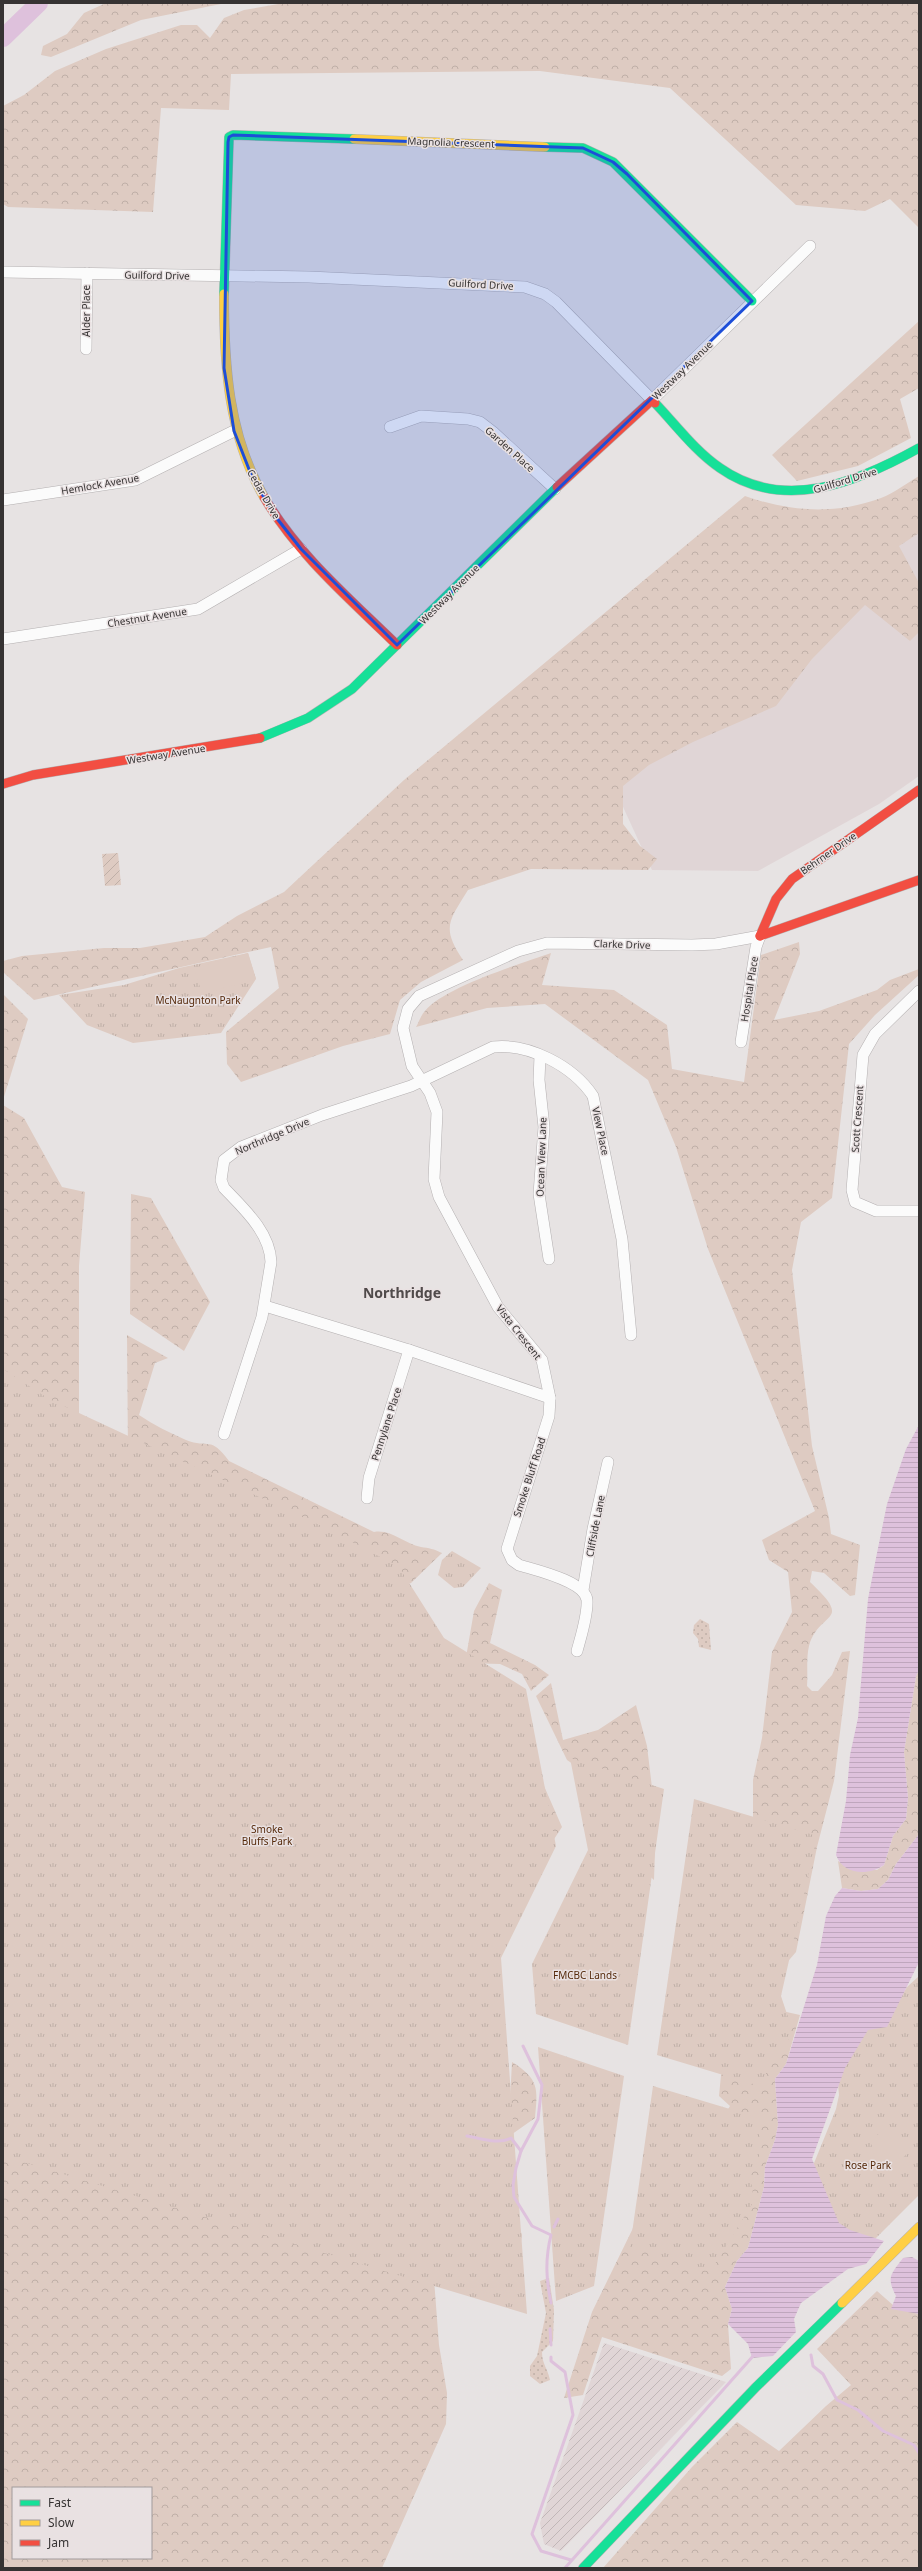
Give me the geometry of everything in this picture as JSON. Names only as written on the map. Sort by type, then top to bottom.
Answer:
[{"type":"street","name":"Magnolia Crescent","points":[[225,275],[228,142],[229,137],[233,135],[564,146],[583,148],[613,162],[752,301]]},
{"type":"street","name":"Westway Avenue","points":[[3,784],[33,775],[228,745],[279,733],[299,724],[333,704],[352,689],[555,489],[652,400],[810,246]]},
{"type":"street","name":"Guilford Drive","points":[[3,272],[225,275],[525,287],[545,294],[556,302],[721,468],[767,489],[791,492],[826,488],[872,473],[919,448]]},
{"type":"street","name":"Alder Place","points":[[86,273],[86,349]]},
{"type":"street","name":"Cedar Drive","points":[[225,275],[224,368],[234,431],[252,477],[275,516],[301,549],[397,645]]},
{"type":"street","name":"Garden Place","points":[[390,427],[421,416],[468,419],[480,422],[555,489]]},
{"type":"street","name":"Hemlock Avenue","points":[[3,500],[135,480],[234,431]]},
{"type":"street","name":"Chestnut Avenue","points":[[3,639],[198,608],[301,549]]},
{"type":"street","name":"Behrner Drive","points":[[760,936],[776,899],[792,879],[816,860],[919,790]]},
{"type":"street","name":"Clarke Drive","points":[[422,1081],[408,1055],[403,1028],[405,1017],[414,1001],[443,984],[518,951],[547,943],[716,944],[760,936],[919,880]]},
{"type":"street","name":"Hospital Place","points":[[741,1042],[756,947],[760,936]]},
{"type":"street","name":"Scott Crescent","points":[[919,991],[875,1034],[863,1055],[852,1190],[855,1202],[876,1211],[919,1211]]},
{"type":"street","name":"View Place","points":[[422,1081],[493,1048],[503,1046],[540,1056],[558,1065],[581,1082],[596,1104],[622,1239],[631,1335]]},
{"type":"street","name":"Ocean View Lane","points":[[540,1056],[539,1080],[544,1127],[539,1194],[549,1259]]},
{"type":"street","name":"Northridge Drive","points":[[224,1434],[265,1306],[271,1254],[263,1234],[249,1214],[224,1188],[222,1180],[224,1160],[241,1147],[283,1130],[422,1081]]},
{"type":"street","name":"Vista Crescent","points":[[422,1081],[430,1093],[437,1112],[434,1179],[439,1197],[498,1307],[542,1360],[550,1398]]},
{"type":"street","points":[[265,1306],[409,1350],[550,1398]]},
{"type":"street","name":"Pennylane Place","points":[[367,1498],[369,1478],[409,1350]]},
{"type":"street","name":"Smoke Bluff Road","points":[[550,1398],[549,1416],[508,1541],[508,1555],[519,1565],[571,1582],[583,1590]]},
{"type":"street","name":"Cliffside Lane","points":[[578,1651],[587,1600],[583,1590],[593,1529],[608,1462]]},
{"type":"street","points":[[583,2568],[756,2387],[919,2227]]},
{"type":"highlighted area","points":[[233,135],[583,148],[613,162],[627,174],[752,301],[397,645],[301,549],[275,516],[252,477],[234,431],[224,368],[228,142],[229,137]]},
{"type":"shaded area","points":[[919,505],[919,776],[879,804],[758,871],[652,870],[613,785]]},
{"type":"shaded area","points":[[919,1425],[919,1670],[916,1676],[904,1752],[908,1798],[906,1819],[893,1836],[884,1865],[871,1871],[857,1872],[844,1867],[839,1862],[836,1855],[846,1801],[850,1755],[858,1718],[868,1599],[887,1504],[906,1449]]},
{"type":"shaded area","points":[[919,1834],[919,1962],[887,2027],[868,2030],[845,2068],[812,2159],[839,2223],[850,2230],[884,2241],[866,2264],[848,2269],[801,2303],[794,2319],[796,2332],[773,2356],[752,2358],[748,2344],[728,2324],[732,2309],[725,2287],[737,2261],[748,2248],[764,2187],[765,2167],[775,2140],[778,2125],[775,2079],[786,2064],[817,1965],[826,1916],[835,1896],[842,1888],[861,1891],[878,1889],[888,1880],[896,1864]]},
{"type":"shaded area","points":[[912,2257],[919,2261],[919,2314],[891,2309],[896,2296],[891,2284],[891,2276],[903,2258]]},
{"type":"shaded area","points":[[604,2343],[726,2382],[561,2551],[544,2544],[540,2523]]},
{"type":"green space","points":[[106,3],[226,3],[141,20],[51,57],[41,55],[43,46],[67,34],[84,13]]},
{"type":"green space","points":[[284,3],[919,3],[919,228],[890,199],[865,211],[796,205],[670,88],[540,71],[231,74],[229,110],[161,108],[153,212],[8,207],[3,204],[3,106],[24,95],[55,71],[106,49],[181,25],[197,25],[210,38],[224,18],[244,10]]},
{"type":"green space","points":[[919,321],[919,388],[900,399],[911,438],[858,466],[797,481],[772,455]]},
{"type":"green space","points":[[919,476],[919,533],[899,546],[919,583],[919,632],[910,641],[865,605],[812,659],[776,706],[693,742],[649,765],[623,786],[623,824],[640,846],[657,859],[648,870],[531,869],[468,890],[456,909],[450,924],[452,940],[463,960],[421,982],[400,1000],[390,1034],[343,1046],[241,1082],[227,1064],[226,1032],[279,988],[271,947],[34,1000],[3,972],[3,961],[22,956],[104,948],[140,948],[205,937],[237,916],[284,892],[404,780],[745,496],[796,508],[830,509],[847,507],[881,498],[896,491]]},
{"type":"green space","points":[[118,853],[121,885],[105,886],[102,854]]},
{"type":"green space","points":[[799,942],[800,954],[774,1020],[819,1011],[877,990],[890,980],[919,969],[919,975],[875,1015],[849,1044],[832,1198],[801,1222],[792,1270],[812,1446],[829,1518],[831,1534],[860,1545],[855,1595],[850,1596],[824,1573],[812,1571],[810,1582],[823,1595],[832,1611],[830,1616],[814,1635],[809,1646],[807,1686],[812,1691],[818,1691],[832,1675],[842,1652],[850,1651],[834,1781],[817,1847],[796,1952],[777,1974],[748,1973],[728,1999],[800,2015],[786,2064],[775,2079],[778,2125],[775,2140],[765,2167],[764,2187],[748,2248],[737,2261],[725,2287],[732,2309],[728,2324],[731,2369],[722,2376],[602,2337],[583,2395],[564,2398],[592,2312],[680,2132],[702,2106],[709,2114],[718,2116],[725,2114],[730,2106],[719,2096],[723,2054],[716,2047],[688,2033],[680,2009],[672,2000],[688,1964],[725,1975],[773,1944],[785,1931],[787,1916],[766,1892],[778,1876],[770,1861],[753,1855],[753,1780],[762,1738],[772,1652],[792,1612],[788,1572],[769,1560],[762,1540],[815,1511],[708,1249],[676,1147],[648,1080],[545,1004],[487,1008],[416,1027],[425,1011],[448,993],[484,977],[551,953],[542,985],[614,990],[667,1025],[672,1069],[744,1082],[761,955]]},
{"type":"green space","name":"McNaugnton Park","points":[[248,953],[256,979],[221,1033],[133,1043],[87,1025],[59,995],[124,985],[179,968]]},
{"type":"green space","points":[[248,953],[256,979],[202,994],[194,968]]},
{"type":"green space","points":[[3,994],[28,1019],[3,1100]]},
{"type":"green space","name":"Smoke Bluffs Park","points":[[3,1105],[24,1118],[62,1187],[85,1192],[79,1266],[79,1456],[544,1786],[562,1827],[537,1865],[478,1922],[498,2163],[522,2235],[515,2282],[434,2279],[439,2345],[447,2393],[446,2424],[382,2568],[3,2568]]},
{"type":"green space","points":[[131,1194],[151,1198],[210,1302],[184,1351],[130,1314]]},
{"type":"green space","points":[[127,1335],[168,1358],[155,1363],[139,1415],[162,1429],[186,1440],[213,1445],[223,1453],[229,1461],[374,1532],[387,1533],[409,1543],[442,1553],[411,1583],[393,1590],[128,1454]]},
{"type":"green space","name":"Smoke Bluffs Park","points":[[3,1369],[49,1399],[326,1528],[399,1567],[444,1638],[526,1689],[556,1846],[501,1958],[527,2314],[3,2156]]},
{"type":"green space","points":[[452,1551],[481,1568],[463,1587],[454,1588],[438,1575],[442,1560]]},
{"type":"green space","points":[[489,1583],[502,1590],[490,1643],[535,1665],[549,1675],[531,1691],[522,1674],[500,1664],[465,1663],[474,1611]]},
{"type":"green space","points":[[700,1619],[709,1624],[711,1650],[699,1647],[698,1639],[693,1633],[694,1625]]},
{"type":"green space","points":[[919,1670],[919,1834],[896,1864],[888,1880],[878,1889],[861,1891],[842,1888],[838,1861],[852,1870],[877,1870],[884,1865],[893,1836],[906,1819],[908,1798],[904,1752],[916,1676]]},
{"type":"green space","points":[[551,1683],[563,1740],[598,1730],[636,1705],[647,1746],[656,1821],[654,1880],[627,1855],[626,1800],[567,1760],[536,1696]]},
{"type":"green space","name":"FMCBC Lands","points":[[570,1758],[664,1789],[628,2045],[536,2014],[532,1964],[588,1850]]},
{"type":"green space","points":[[694,1799],[817,1836],[781,1996],[790,2023],[788,2047],[768,2065],[763,2087],[657,2055]]},
{"type":"green space","name":"Rose Park","points":[[919,1976],[919,2195],[871,2243],[834,2223],[810,2173],[836,2109],[839,2095],[837,2074],[851,2040],[899,2000],[907,1987]]},
{"type":"green space","points":[[538,2047],[624,2076],[594,2286],[556,2301]]},
{"type":"green space","points":[[512,2062],[521,2068],[532,2079],[535,2085],[535,2118],[508,2137]]},
{"type":"green space","points":[[653,2086],[760,2118],[759,2166],[750,2175],[754,2201],[710,2272],[630,2247]]},
{"type":"green space","points":[[884,2127],[911,2148],[892,2172],[875,2159],[871,2143]]},
{"type":"green space","points":[[549,2278],[554,2310],[553,2341],[542,2352],[543,2360],[550,2380],[540,2384],[530,2376],[530,2366],[537,2356],[546,2313],[540,2281]]},
{"type":"green space","points":[[877,2291],[893,2305],[919,2314],[919,2568],[603,2568],[692,2467],[737,2422],[779,2451],[826,2406],[851,2385],[817,2349]]},
{"type":"waterway","points":[[3,38],[39,3]]},
{"type":"waterway","points":[[523,2046],[542,2085],[538,2119],[521,2151],[516,2168],[513,2185],[514,2197],[532,2226],[551,2235],[547,2269],[551,2303]]},
{"type":"waterway","points":[[467,2136],[495,2141],[511,2138],[521,2151]]},
{"type":"waterway","points":[[554,2227],[558,2219]]},
{"type":"waterway","points":[[550,2329],[551,2345]]},
{"type":"waterway","points":[[565,2568],[754,2355]]},
{"type":"waterway","points":[[811,2355],[813,2366],[823,2374],[837,2400],[858,2410],[883,2431],[914,2445],[919,2453]]},
{"type":"waterway","points":[[551,2357],[551,2361],[565,2372],[573,2415],[532,2534],[541,2551],[571,2560]]},
{"type":"traffic: fast","points":[[224,294],[229,137],[233,135],[354,139]]},
{"type":"traffic: fast","points":[[545,147],[583,148],[613,162],[752,301]]},
{"type":"traffic: fast","points":[[655,403],[694,446],[720,468],[744,481],[770,489],[795,490],[821,488],[871,472],[919,448]]},
{"type":"traffic: fast","points":[[260,738],[308,718],[352,689],[557,487]]},
{"type":"traffic: fast","points":[[583,2568],[756,2387],[842,2303]]},
{"type":"traffic: slow","points":[[354,139],[545,147]]},
{"type":"traffic: slow","points":[[224,294],[225,347],[230,398],[243,449],[252,473],[264,497]]},
{"type":"traffic: slow","points":[[842,2303],[919,2227]]},
{"type":"traffic: jam","points":[[557,487],[652,400],[655,403]]},
{"type":"traffic: jam","points":[[264,497],[292,538],[308,557],[397,645]]},
{"type":"traffic: jam","points":[[3,784],[33,775],[260,738]]},
{"type":"traffic: jam","points":[[760,936],[776,899],[792,879],[919,790]]},
{"type":"traffic: jam","points":[[760,936],[919,880]]},
{"type":"district","name":"Northridge","points":[[402,1293]]}]
